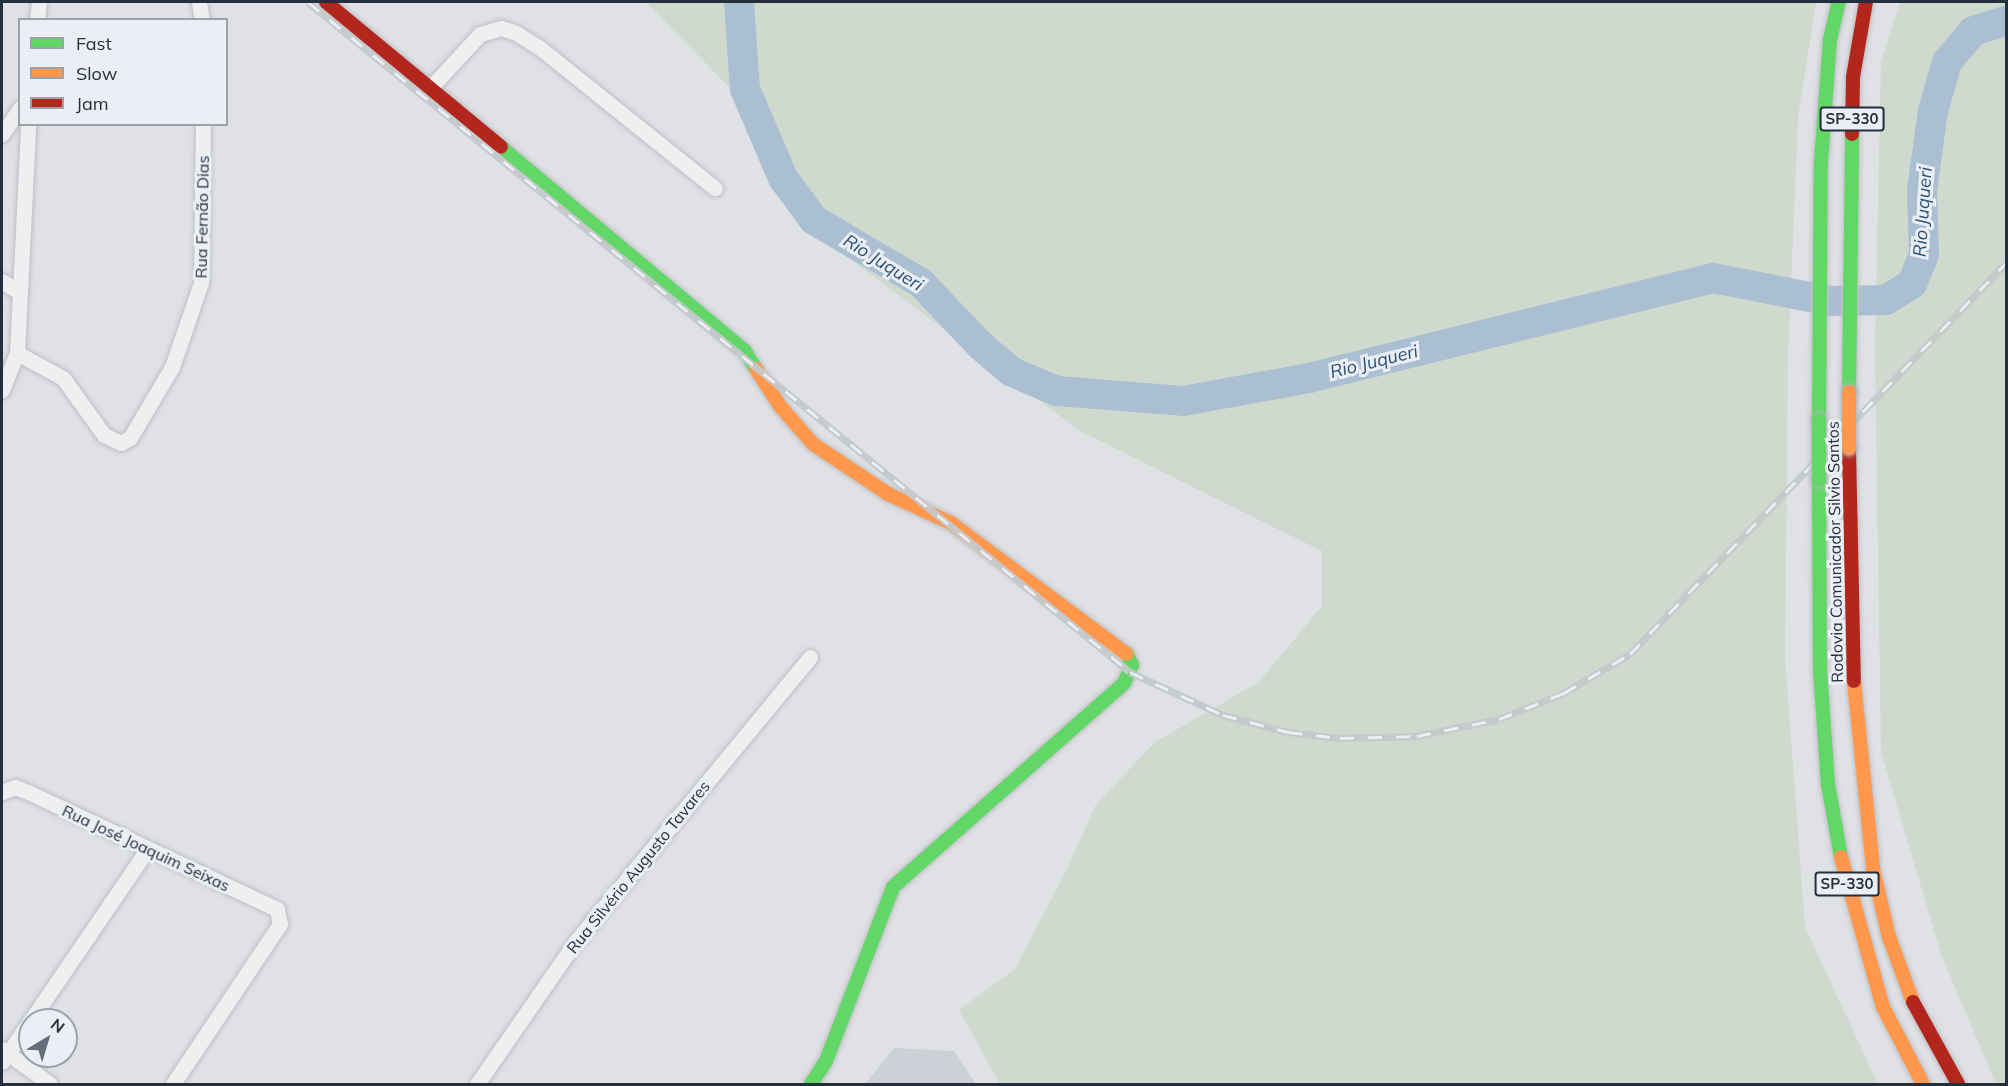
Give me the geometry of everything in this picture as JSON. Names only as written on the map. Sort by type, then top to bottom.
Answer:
[{"type":"main road","points":[[327,2],[744,350],[780,406],[813,444],[888,494],[951,523],[1104,635],[1127,654],[1132,665],[1124,683],[893,887],[826,1061],[812,1084]]},
{"type":"main road","name":"Rodovia Comunicador Silvio Santos","points":[[1839,2],[1830,40],[1818,236],[1820,670],[1830,795],[1843,870],[1883,1007],[1923,1084]]},
{"type":"main road","name":"Rodovia Comunicador Silvio Santos","points":[[1866,2],[1853,77],[1849,238],[1849,448],[1853,675],[1873,869],[1889,937],[1914,1004],[1958,1084]]},
{"type":"street","points":[[37,18],[39,2]]},
{"type":"street","points":[[199,2],[202,18]]},
{"type":"street","points":[[431,87],[480,34],[501,28],[516,33],[540,48],[715,188]]},
{"type":"street","points":[[2,134],[18,111]]},
{"type":"street","points":[[2,390],[17,354],[28,126]]},
{"type":"street","name":"Rua Fernão Dias","points":[[17,354],[63,378],[104,435],[121,443],[130,438],[172,367],[201,283],[203,126]]},
{"type":"street","points":[[2,281],[19,292]]},
{"type":"street","name":"Rua Silvério Augusto Tavares","points":[[477,1084],[576,941],[810,657]]},
{"type":"street","name":"Rua José Joaquim Seixas","points":[[8,790],[277,909],[280,924],[172,1084]]},
{"type":"street","points":[[38,1008],[147,850]]},
{"type":"street","points":[[18,1036],[4,1055],[50,1084]]},
{"type":"shaded area","points":[[646,2],[1816,2],[1798,118],[1788,357],[1785,657],[1805,927],[1878,1084],[1000,1084],[959,1010],[1015,969],[1068,867],[1095,806],[1155,742],[1259,682],[1322,606],[1322,551],[1080,431],[806,226],[731,89]]},
{"type":"shaded area","points":[[1900,2],[2006,2],[2006,1084],[1996,1084],[1942,957],[1881,752],[1875,349],[1881,62]]},
{"type":"shaded area","points":[[894,1048],[954,1051],[976,1084],[865,1084]]},
{"type":"waterway","name":"Rio Juqueri","points":[[739,2],[745,89],[783,178],[814,220],[921,283],[981,346],[1012,372],[1057,391],[1183,401],[1309,378],[1713,278],[1830,301],[1886,300],[1912,284],[1924,254],[1922,190],[1933,111],[1947,62],[1973,31],[2006,21]]},
{"type":"railway","points":[[308,2],[1130,672],[1223,715],[1288,732],[1340,738],[1417,736],[1499,719],[1564,693],[1630,654],[2006,263]]},
{"type":"traffic: fast","points":[[1819,420],[1821,162],[1830,40],[1839,2]]},
{"type":"traffic: fast","points":[[1849,392],[1852,134]]},
{"type":"traffic: fast","points":[[501,147],[744,350],[756,369]]},
{"type":"traffic: fast","points":[[1819,420],[1819,480]]},
{"type":"traffic: fast","points":[[1819,480],[1820,670],[1828,784],[1841,857]]},
{"type":"traffic: fast","points":[[811,1084],[826,1061],[893,887],[1124,683],[1132,665],[1127,654]]},
{"type":"traffic: slow","points":[[756,369],[780,406],[813,444],[888,494],[951,523],[1127,654]]},
{"type":"traffic: slow","points":[[1849,392],[1849,448]]},
{"type":"traffic: slow","points":[[1854,681],[1873,869],[1889,937],[1913,1002]]},
{"type":"traffic: slow","points":[[1841,857],[1883,1007],[1923,1084]]},
{"type":"traffic: jam","points":[[326,2],[501,147]]},
{"type":"traffic: jam","points":[[1852,134],[1853,77],[1866,2]]},
{"type":"traffic: jam","points":[[1849,448],[1854,681]]},
{"type":"traffic: jam","points":[[1913,1002],[1958,1084]]}]
